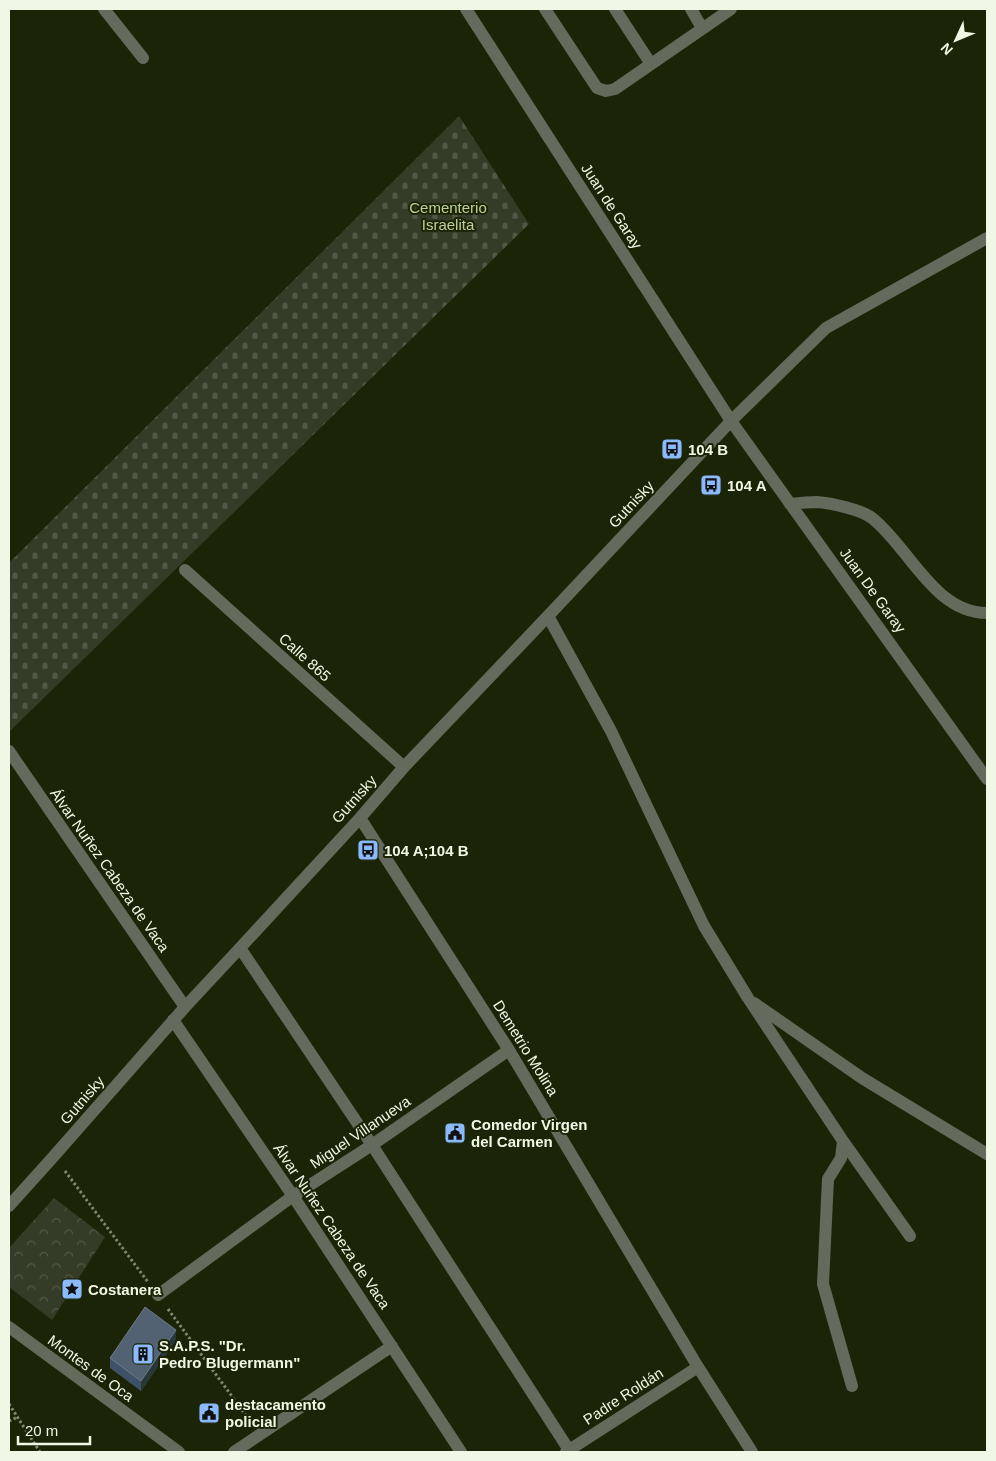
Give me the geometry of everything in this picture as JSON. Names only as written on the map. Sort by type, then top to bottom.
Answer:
[{"type":"street","points":[[104,9],[143,58]]},
{"type":"street","name":"Juan de Garay","points":[[466,9],[731,421]]},
{"type":"street","points":[[545,9],[597,88],[606,91],[615,89],[731,9]]},
{"type":"street","points":[[615,9],[651,64]]},
{"type":"street","points":[[691,9],[702,28]]},
{"type":"street","name":"Gutnisky","points":[[9,1206],[173,1020],[360,818],[404,767],[731,421],[826,328],[987,238]]},
{"type":"street","name":"Juan De Garay","points":[[731,421],[987,779]]},
{"type":"street","points":[[790,504],[817,502],[849,508],[871,517],[934,587],[954,604],[976,613],[987,613]]},
{"type":"street","name":"Calle 865","points":[[185,570],[404,767]]},
{"type":"street","points":[[548,616],[611,731],[704,926],[748,998],[842,1141],[910,1236]]},
{"type":"street","name":"Álvar Nuñez Cabeza de Vaca","points":[[10,755],[185,1007]]},
{"type":"street","name":"Demetrio Molina","points":[[360,818],[509,1050],[698,1367],[752,1452]]},
{"type":"street","points":[[240,948],[372,1145],[568,1451]]},
{"type":"street","points":[[748,998],[862,1078],[987,1154]]},
{"type":"street","name":"Álvar Nuñez Cabeza de Vaca","points":[[173,1020],[293,1196],[461,1452]]},
{"type":"street","name":"Miguel Villanueva","points":[[158,1295],[293,1196],[372,1145],[509,1050]]},
{"type":"street","points":[[842,1141],[841,1158],[828,1178],[823,1284],[852,1386]]},
{"type":"street","name":"Montes de Oca","points":[[9,1327],[179,1452]]},
{"type":"street","points":[[234,1452],[392,1346]]},
{"type":"street","name":"Padre Roldán","points":[[568,1451],[698,1367]]},
{"type":"path","points":[[9,1404],[40,1452]]},
{"type":"path","points":[[9,1421],[18,1417]]},
{"type":"green space","name":"Cementerio Israelita","points":[[459,116],[529,224],[9,732],[9,563]]},
{"type":"green space","points":[[54,1198],[105,1237],[52,1320],[9,1287],[9,1248]]},
{"type":"building","name":"S.A.P.S. \"Dr. Pedro Blugermann\"","points":[[145,1307],[176,1330],[141,1381],[110,1358]]},
{"type":"place","name":"104 B","points":[[672,449]]},
{"type":"place","name":"104 A","points":[[711,485]]},
{"type":"place","name":"104 A;104 B","points":[[368,850]]},
{"type":"place","name":"Comedor Virgen del Carmen","points":[[455,1133]]},
{"type":"place","name":"Costanera","points":[[72,1289]]},
{"type":"place","name":"S.A.P.S. \"Dr. Pedro Blugermann\"","points":[[143,1354]]},
{"type":"place","name":"destacamento policial","points":[[209,1413]]}]
